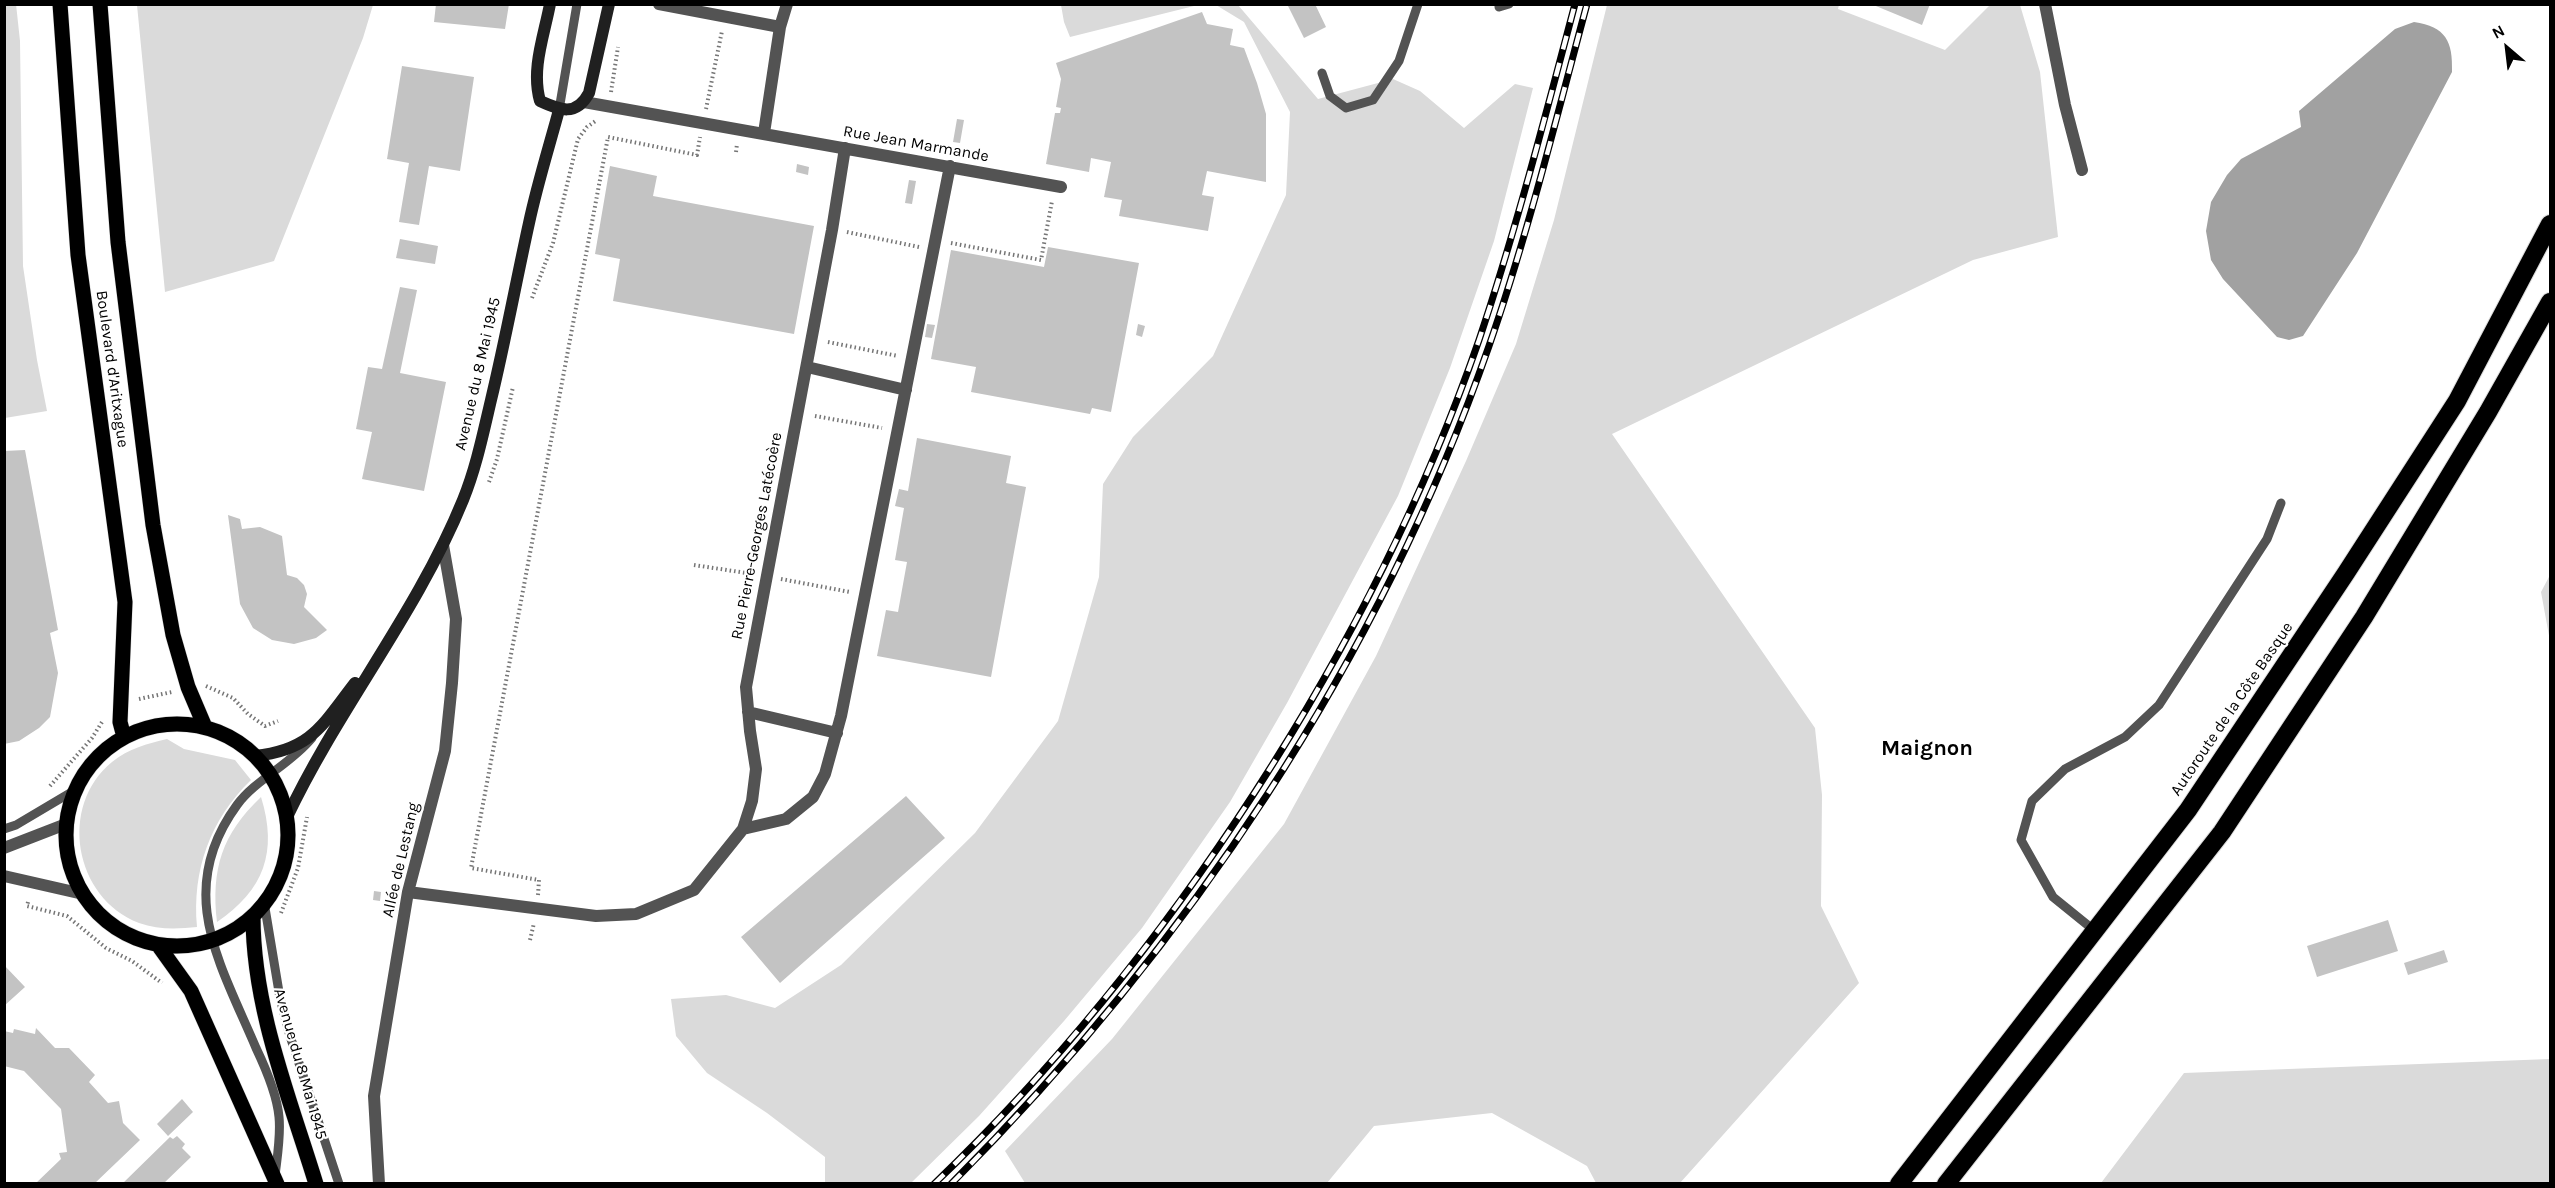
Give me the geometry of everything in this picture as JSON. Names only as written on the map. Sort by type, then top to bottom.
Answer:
[{"type":"highway","name":"Autoroute de la Côte Basque","points":[[1899,1184],[2188,810],[2457,400],[2550,224]]},
{"type":"highway","points":[[1946,1184],[2222,832],[2364,616],[2488,412],[2550,302]]},
{"type":"main road","name":"Boulevard d'Aritxague","points":[[60,4],[78,255],[125,602],[120,722],[124,737]]},
{"type":"main road","name":"Boulevard d'Aritxague","points":[[100,4],[118,242],[153,525],[173,635],[188,687],[205,727]]},
{"type":"main road","points":[[550,4],[535,76],[540,101],[559,110],[569,110],[584,102],[589,93],[609,4]]},
{"type":"main road","name":"Avenue du 8 Mai 1945","points":[[287,816],[309,770],[394,632],[443,545],[464,498],[479,453],[509,325],[529,222],[559,110]]},
{"type":"main road","name":"Avenue du 8 Mai 1945","points":[[255,756],[295,748],[319,729],[394,632]]},
{"type":"main road","points":[[177,724],[205,727],[226,735],[255,756],[269,777],[282,798],[287,816],[287,853],[275,887],[264,902],[253,916],[225,935],[192,945],[158,945],[135,939],[115,928],[97,913],[83,894],[72,872],[66,848],[66,824],[75,790],[88,769],[104,751],[124,737],[150,728],[177,724]]},
{"type":"main road","name":"Avenue du 8 Mai 1945","points":[[253,916],[254,949],[263,1011],[316,1184]]},
{"type":"main road","points":[[158,945],[199,1006],[276,1181]]},
{"type":"street","points":[[659,4],[780,27]]},
{"type":"street","points":[[764,133],[780,27],[787,4]]},
{"type":"street","points":[[2044,4],[2065,105],[2082,170]]},
{"type":"street","name":"Rue Jean Marmande","points":[[584,102],[1062,187]]},
{"type":"street","name":"Rue Pierre-Georges Latécoère","points":[[408,892],[596,916],[636,914],[694,890],[743,829],[753,801],[756,769],[746,687],[807,367],[845,148]]},
{"type":"street","points":[[743,829],[786,819],[813,797],[825,774],[837,733],[950,166]]},
{"type":"street","points":[[807,367],[906,390]]},
{"type":"street","name":"Allée de Lestang","points":[[379,1184],[374,1096],[408,892],[445,751],[452,682],[456,619],[443,545]]},
{"type":"street","points":[[748,712],[837,733]]},
{"type":"street","points":[[4,848],[66,824]]},
{"type":"street","points":[[4,876],[83,894]]},
{"type":"lane","points":[[559,110],[577,4]]},
{"type":"lane","points":[[1322,73],[1330,96],[1346,108],[1373,100],[1399,61],[1418,4]]},
{"type":"lane","points":[[1499,4],[1499,7],[1509,4]]},
{"type":"lane","points":[[2095,931],[2053,897],[2021,840],[2032,801],[2064,770],[2125,737],[2159,705],[2267,538],[2281,503]]},
{"type":"lane","points":[[276,1181],[279,1118],[267,1073],[212,940],[204,889],[214,842],[239,802],[299,754],[319,729]]},
{"type":"lane","points":[[4,829],[16,825],[75,790]]},
{"type":"lane","points":[[264,902],[280,998],[290,1036],[339,1184]]},
{"type":"path","points":[[530,940],[537,908],[539,880],[471,868],[608,137],[697,155],[724,17]]},
{"type":"path","points":[[934,240],[1041,260],[1053,199]]},
{"type":"path","points":[[832,230],[922,247]]},
{"type":"path","points":[[828,342],[901,356]]},
{"type":"path","points":[[814,416],[888,429]]},
{"type":"path","points":[[199,683],[233,698],[248,714],[265,726],[278,721]]},
{"type":"path","points":[[135,700],[175,691]]},
{"type":"path","points":[[44,792],[92,738],[106,713]]},
{"type":"path","points":[[28,902],[27,906],[67,916],[106,948],[132,961],[168,987]]},
{"type":"shaded area","points":[[16,4],[20,41],[23,266],[47,411],[5,418],[4,5]]},
{"type":"shaded area","points":[[1061,4],[1198,5],[1070,37],[1064,22]]},
{"type":"shaded area","points":[[137,5],[373,5],[363,38],[274,261],[165,292]]},
{"type":"shaded area","points":[[1216,5],[1238,5],[1318,99],[1393,79],[1420,91],[1464,128],[1515,84],[1533,88],[1494,241],[1450,368],[1398,496],[1287,703],[1230,802],[1142,928],[1064,1021],[979,1116],[911,1183],[825,1183],[825,1157],[767,1113],[707,1073],[676,1036],[671,999],[726,995],[775,1008],[841,965],[975,833],[1058,721],[1099,577],[1103,484],[1133,437],[1213,356],[1286,195],[1290,112],[1244,22]]},
{"type":"shaded area","points":[[1607,5],[1839,5],[1838,9],[1945,50],[1990,5],[2020,5],[2040,72],[2058,237],[1973,260],[1612,434],[1815,728],[1822,795],[1821,906],[1859,983],[1680,1183],[1596,1183],[1587,1166],[1492,1113],[1374,1126],[1327,1183],[1025,1183],[1005,1151],[1112,1039],[1284,824],[1376,656],[1466,461],[1516,344],[1554,220]]},
{"type":"shaded area","points":[[2414,22],[2434,28],[2445,37],[2451,52],[2452,72],[2357,253],[2303,336],[2289,340],[2277,337],[2223,279],[2211,260],[2206,231],[2211,202],[2227,175],[2241,159],[2301,127],[2299,111],[2395,29]]},
{"type":"shaded area","points":[[2550,575],[2550,641],[2541,592]]},
{"type":"shaded area","points":[[167,739],[184,749],[235,760],[251,780],[225,812],[207,847],[198,886],[197,927],[153,927],[139,923],[117,911],[100,893],[88,873],[81,850],[80,826],[84,802],[95,781],[112,762],[125,753]]},
{"type":"shaded area","points":[[261,797],[268,835],[263,868],[246,897],[217,922],[216,885],[222,854],[237,825]]},
{"type":"shaded area","points":[[2550,1059],[2550,1183],[2101,1183],[2184,1073]]},
{"type":"building","points":[[436,4],[509,4],[505,29],[434,22]]},
{"type":"building","points":[[1287,4],[1315,4],[1326,27],[1304,38]]},
{"type":"building","points":[[1871,4],[1930,4],[1922,25]]},
{"type":"building","points":[[1202,12],[1207,24],[1233,29],[1230,45],[1244,48],[1266,114],[1266,182],[1207,171],[1202,195],[1214,197],[1208,231],[1119,216],[1122,200],[1104,197],[1111,162],[1091,158],[1089,172],[1046,164],[1055,113],[1060,113],[1061,108],[1056,107],[1061,79],[1056,63]]},
{"type":"building","points":[[402,66],[474,77],[460,171],[429,166],[419,225],[399,222],[409,163],[387,159]]},
{"type":"building","points":[[957,119],[964,120],[960,143],[953,142]]},
{"type":"building","points":[[797,164],[809,167],[808,175],[796,172]]},
{"type":"building","points":[[610,166],[657,176],[653,196],[814,226],[794,334],[613,301],[620,259],[595,254]]},
{"type":"building","points":[[909,180],[916,181],[912,204],[905,203]]},
{"type":"building","points":[[400,239],[438,246],[435,264],[396,258]]},
{"type":"building","points":[[1048,247],[1139,263],[1111,412],[1092,408],[1090,414],[971,392],[976,367],[931,359],[951,250],[1044,267]]},
{"type":"building","points":[[400,287],[417,290],[400,373],[446,382],[424,491],[362,479],[372,432],[356,429],[368,367],[382,369]]},
{"type":"building","points":[[927,324],[935,325],[932,338],[925,337]]},
{"type":"building","points":[[1138,324],[1145,326],[1142,337],[1136,335]]},
{"type":"building","points":[[917,438],[1011,456],[1006,483],[1026,487],[991,677],[877,656],[886,610],[898,612],[907,562],[895,560],[904,508],[895,506],[899,489],[908,491]]},
{"type":"building","points":[[25,450],[58,630],[50,633],[58,673],[50,717],[39,728],[19,741],[4,744],[4,451]]},
{"type":"building","points":[[228,515],[240,519],[242,529],[260,527],[282,536],[287,575],[297,578],[304,585],[307,594],[304,607],[327,630],[316,638],[294,644],[272,640],[253,628],[240,604]]},
{"type":"building","points":[[906,796],[945,838],[780,983],[741,937]]},
{"type":"building","points":[[374,891],[381,892],[380,901],[373,900]]},
{"type":"building","points":[[2388,920],[2398,951],[2317,977],[2307,946]]},
{"type":"building","points":[[2444,950],[2448,962],[2408,975],[2404,963]]},
{"type":"building","points":[[4,965],[25,987],[4,1006]]},
{"type":"building","points":[[36,1028],[55,1048],[69,1048],[95,1075],[89,1082],[108,1103],[119,1101],[123,1123],[140,1140],[94,1184],[35,1184],[61,1159],[59,1153],[67,1152],[61,1109],[24,1071],[4,1066],[4,1031],[13,1033],[14,1029],[35,1034]]},
{"type":"building","points":[[182,1099],[193,1112],[168,1136],[157,1124]]},
{"type":"building","points":[[177,1136],[185,1144],[182,1148],[191,1157],[163,1184],[122,1184],[170,1137],[173,1139]]},
{"type":"railway","points":[[934,1184],[1020,1096],[1103,1001],[1181,899],[1254,793],[1322,682],[1382,569],[1435,455],[1479,340],[1518,215],[1575,4]]},
{"type":"railway","points":[[951,1184],[1037,1093],[1119,998],[1195,898],[1267,795],[1332,688],[1392,577],[1444,463],[1489,346],[1529,219],[1587,4]]},
{"type":"district","name":"Maignon","points":[[1927,749]]}]
